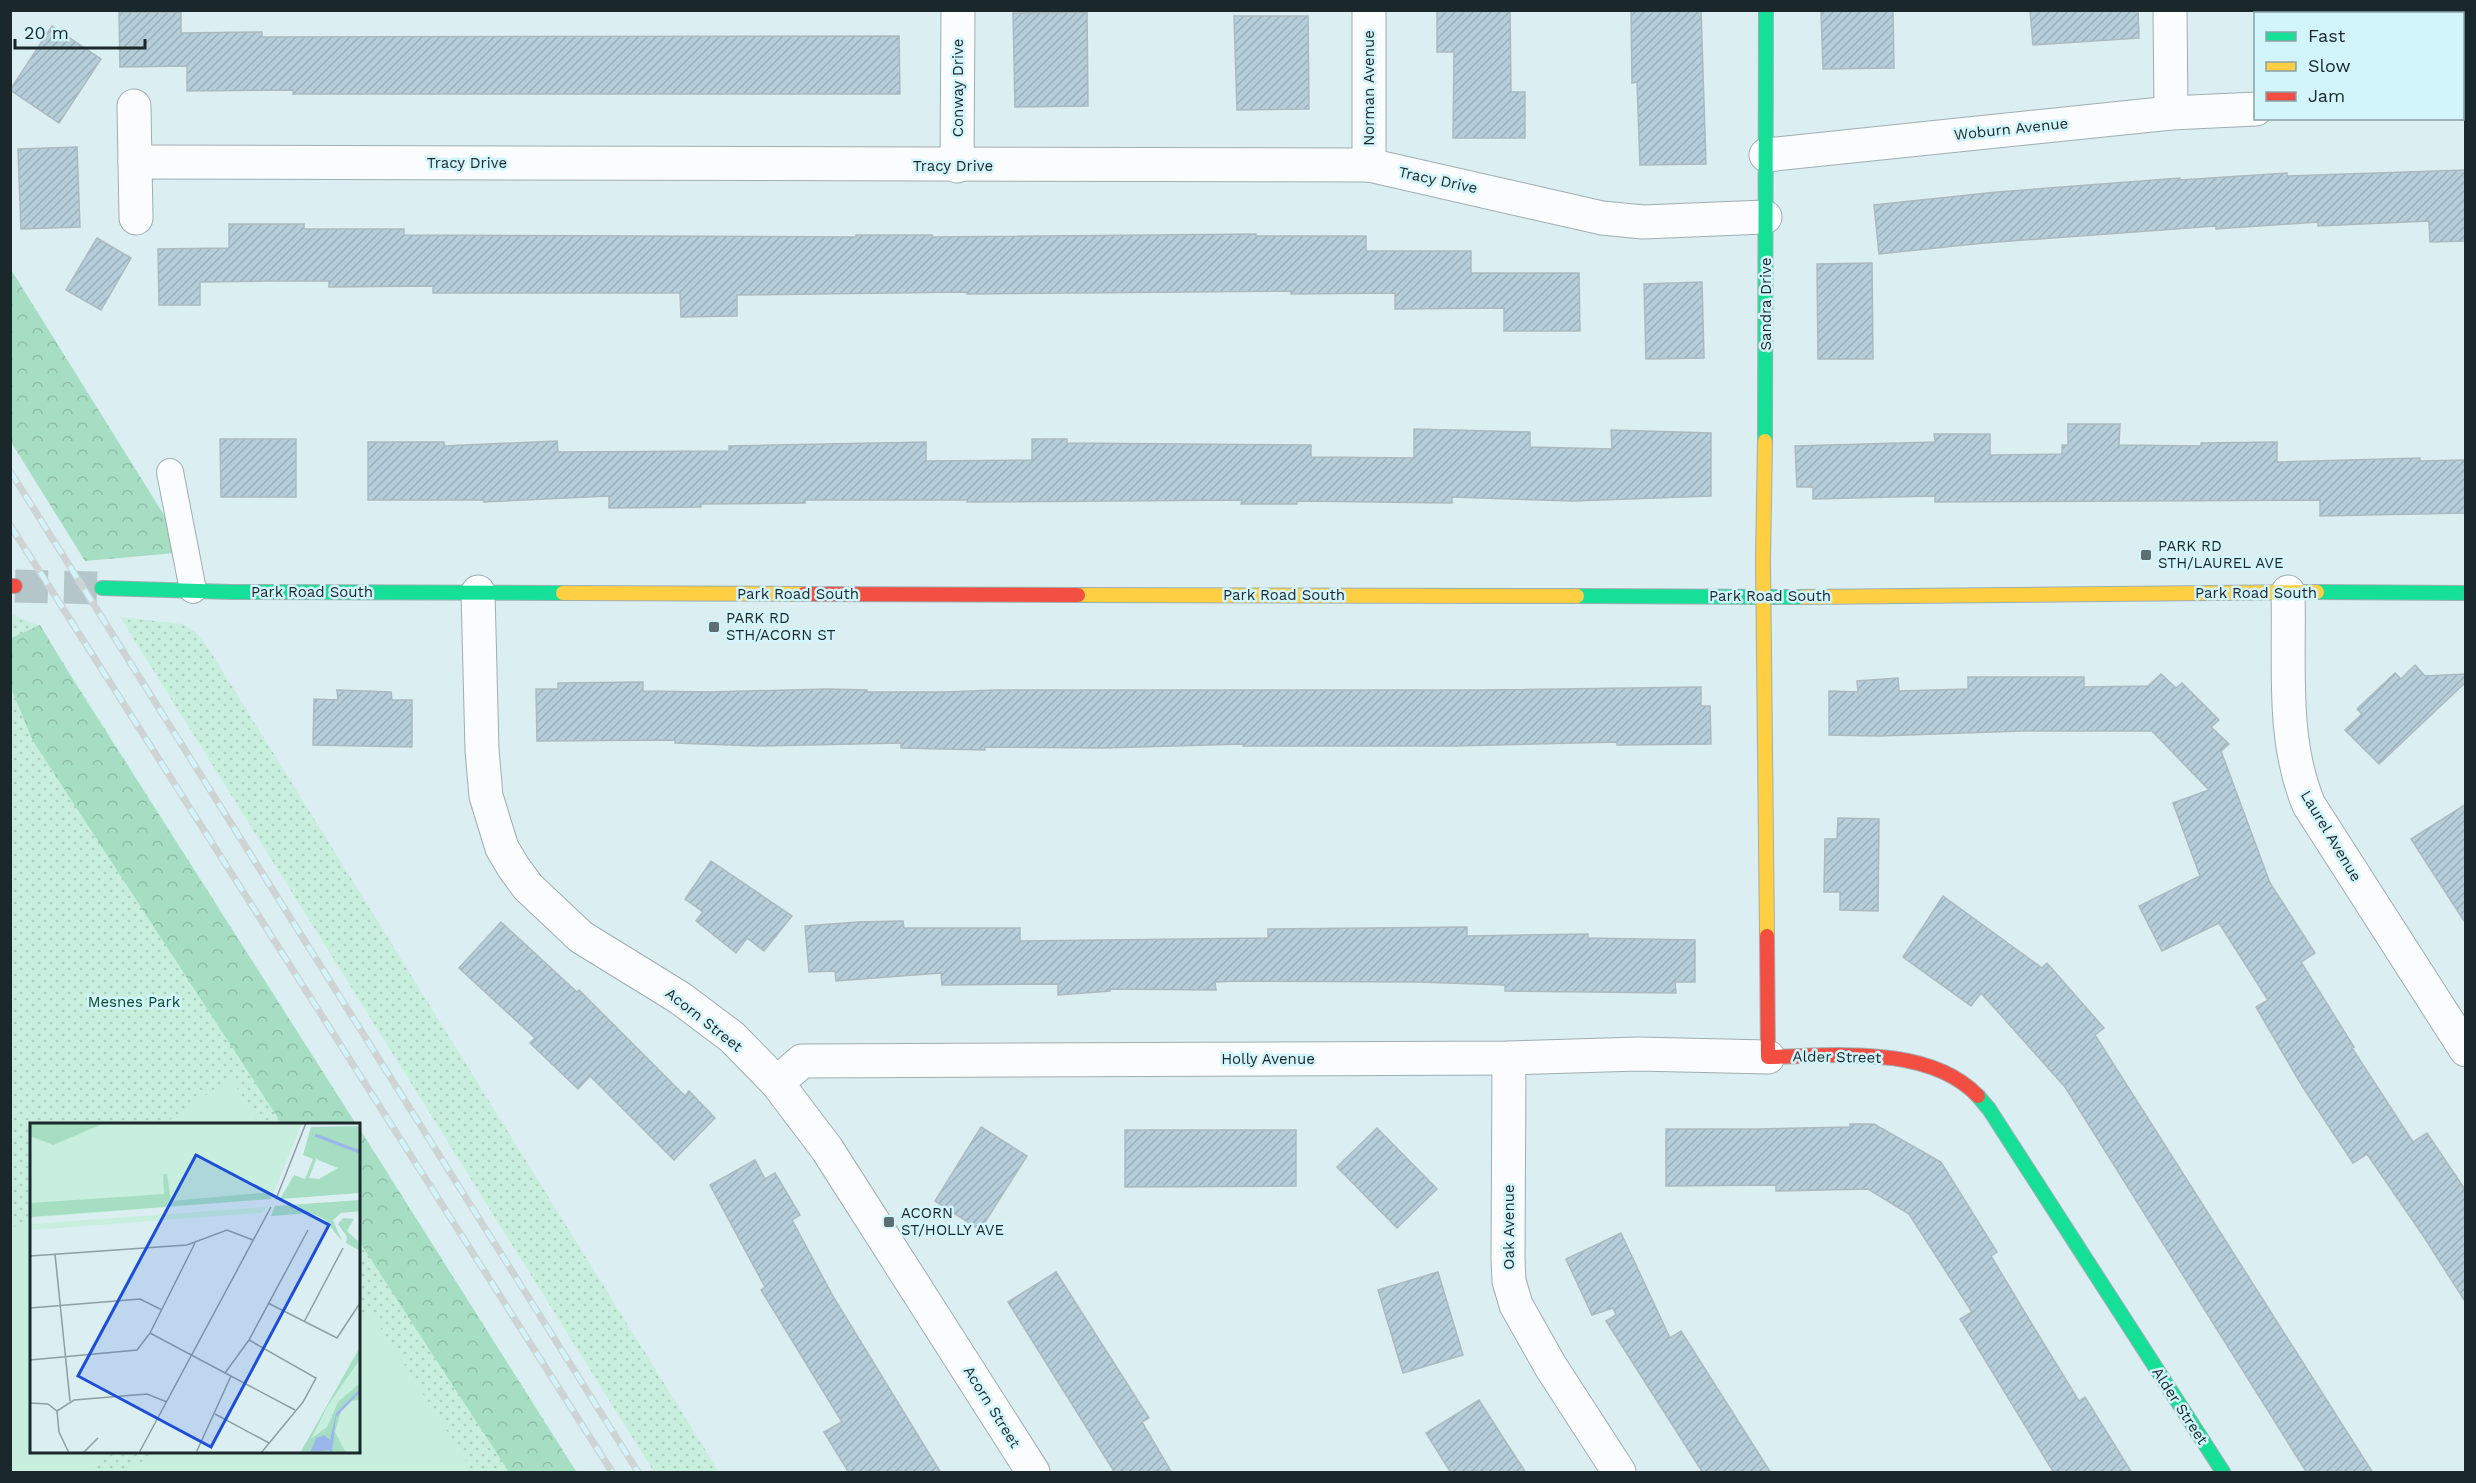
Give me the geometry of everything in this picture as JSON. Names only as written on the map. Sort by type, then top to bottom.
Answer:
[{"type":"street","name":"Conway Drive","points":[[957,166],[958,10]]},
{"type":"street","name":"Norman Avenue","points":[[1369,165],[1370,10]]},
{"type":"street","name":"Sandra Drive","points":[[1764,597],[1766,10]]},
{"type":"street","points":[[2170,10],[2171,113]]},
{"type":"street","points":[[134,106],[136,218]]},
{"type":"street","name":"Woburn Avenue","points":[[1766,155],[2171,113],[2254,109]]},
{"type":"street","name":"Tracy Drive","points":[[135,162],[957,166],[1369,165],[1602,218],[1643,222],[1766,217]]},
{"type":"street","name":"Park Road South","points":[[102,588],[231,592],[1764,597],[2288,592],[2466,593]]},
{"type":"street","name":"Acorn Street","points":[[478,592],[482,750],[486,796],[502,848],[514,868],[528,887],[581,936],[688,1004],[732,1037],[777,1083],[827,1149],[1033,1473]]},
{"type":"street","name":"Laurel Avenue","points":[[2288,592],[2293,752],[2300,783],[2309,805],[2466,1050]]},
{"type":"street","points":[[1764,597],[1768,1057]]},
{"type":"street","name":"Holly Avenue","points":[[777,1083],[802,1061],[1509,1058],[1638,1054],[1768,1057]]},
{"type":"street","name":"Alder Street","points":[[1768,1057],[1881,1057],[1937,1068],[1956,1078],[1976,1093],[1989,1109],[2223,1473]]},
{"type":"street","name":"Oak Avenue","points":[[1509,1058],[1509,1281],[1516,1305],[1533,1339],[1619,1473]]},
{"type":"lane","points":[[170,472],[193,590]]},
{"type":"green space","points":[[10,268],[187,552],[85,561],[11,442]]},
{"type":"green space","name":"Mesnes Park","points":[[10,614],[40,626],[355,1123],[30,1123],[30,1453],[360,1453],[360,1130],[577,1472],[11,1472]]},
{"type":"green space","points":[[120,617],[182,624],[196,632],[210,651],[719,1472],[654,1472]]},
{"type":"green space","points":[[40,625],[355,1123],[281,1123],[33,741],[11,688],[11,638]]},
{"type":"green space","points":[[231,1078],[258,1123],[165,1123]]},
{"type":"green space","points":[[360,1130],[577,1472],[509,1472],[360,1243]]},
{"type":"green space","points":[[30,1217],[30,1453],[110,1453],[82,1472],[11,1472],[11,1229]]},
{"type":"green space","points":[[369,1310],[473,1472],[125,1472],[155,1453],[360,1453],[360,1316]]},
{"type":"building","points":[[1437,10],[1510,10],[1511,92],[1525,92],[1525,138],[1453,138],[1454,52],[1437,52]]},
{"type":"building","points":[[1631,10],[1701,10],[1706,164],[1640,165],[1637,82],[1632,83]]},
{"type":"building","points":[[1821,10],[1893,10],[1894,68],[1823,69]]},
{"type":"building","points":[[2030,10],[2138,10],[2139,38],[2033,45]]},
{"type":"building","points":[[119,12],[181,12],[181,33],[262,32],[262,37],[899,36],[900,94],[293,94],[293,90],[187,91],[187,66],[120,67]]},
{"type":"building","points":[[1087,12],[1088,106],[1015,107],[1013,13]]},
{"type":"building","points":[[1234,16],[1308,16],[1309,109],[1237,110]]},
{"type":"building","points":[[52,26],[101,59],[59,123],[10,90]]},
{"type":"building","points":[[77,147],[80,227],[21,229],[18,149]]},
{"type":"building","points":[[2466,170],[2466,241],[2430,242],[2429,221],[2318,226],[2318,222],[2216,229],[2216,226],[1984,243],[1879,254],[1874,205],[1997,192],[2180,178],[2180,180],[2287,173],[2287,176]]},
{"type":"building","points":[[229,224],[304,224],[304,229],[404,229],[404,235],[856,237],[856,235],[932,235],[932,237],[1256,234],[1256,236],[1366,236],[1366,251],[1471,251],[1471,273],[1579,273],[1580,331],[1504,331],[1504,308],[1395,309],[1395,293],[1291,294],[1291,291],[737,295],[737,316],[681,317],[680,293],[433,293],[433,286],[329,287],[329,281],[267,281],[200,282],[200,305],[159,305],[158,249],[229,248]]},
{"type":"building","points":[[97,238],[131,258],[101,310],[66,290]]},
{"type":"building","points":[[1872,263],[1873,359],[1818,359],[1817,264]]},
{"type":"building","points":[[1702,282],[1704,358],[1646,359],[1644,284]]},
{"type":"building","points":[[2068,424],[2120,424],[2119,445],[2201,446],[2201,443],[2277,442],[2277,462],[2420,458],[2420,461],[2466,460],[2466,513],[2320,516],[2320,500],[1935,502],[1935,496],[1813,499],[1813,487],[1797,487],[1795,446],[1935,442],[1934,434],[1990,434],[1990,455],[2062,454],[2062,445],[2068,445]]},
{"type":"building","points":[[1414,429],[1530,432],[1530,447],[1612,449],[1611,430],[1711,433],[1711,496],[1573,501],[1452,497],[1452,503],[1297,501],[1297,504],[1241,504],[1242,500],[967,502],[967,500],[805,500],[805,503],[609,508],[609,496],[484,502],[484,500],[368,500],[368,442],[444,442],[444,446],[557,441],[558,452],[729,451],[729,446],[926,442],[926,461],[1032,460],[1032,439],[1067,439],[1067,443],[1311,445],[1311,457],[1414,458]]},
{"type":"building","points":[[220,439],[296,439],[296,497],[221,497]]},
{"type":"building","points":[[2415,665],[2425,676],[2466,674],[2466,682],[2379,764],[2345,730],[2362,714],[2357,709],[2395,673],[2401,679]]},
{"type":"building","points":[[2161,674],[2176,688],[2182,683],[2219,720],[2211,727],[2229,744],[2221,751],[2270,883],[2315,953],[2301,962],[2354,1047],[2352,1048],[2413,1142],[2427,1133],[2466,1191],[2466,1303],[2367,1154],[2353,1163],[2302,1086],[2256,1007],[2268,1000],[2219,923],[2162,951],[2139,906],[2200,876],[2173,803],[2209,790],[2152,731],[1829,735],[1829,691],[1858,692],[1857,681],[1898,678],[1899,691],[1968,689],[1968,677],[2084,677],[2084,687],[2148,686]]},
{"type":"building","points":[[643,682],[643,691],[710,692],[827,689],[867,690],[867,692],[945,692],[1701,687],[1701,706],[1710,706],[1711,744],[1617,745],[1617,742],[1455,746],[1243,746],[1243,744],[1104,748],[985,747],[985,750],[901,748],[901,743],[758,746],[675,743],[675,740],[537,741],[536,689],[558,689],[558,683]]},
{"type":"building","points":[[337,690],[391,692],[392,700],[412,700],[412,747],[313,745],[314,699],[338,700]]},
{"type":"building","points":[[2466,804],[2466,924],[2411,839]]},
{"type":"building","points":[[1838,818],[1879,819],[1878,911],[1840,910],[1840,892],[1824,892],[1825,839],[1837,839]]},
{"type":"building","points":[[711,861],[792,916],[764,951],[747,938],[736,953],[696,921],[703,912],[685,899]]},
{"type":"building","points":[[1943,896],[2042,968],[2047,963],[2104,1028],[2095,1035],[2373,1473],[2307,1473],[2065,1087],[1981,993],[1971,1006],[1903,957]]},
{"type":"building","points":[[903,921],[904,928],[1020,928],[1020,941],[1268,938],[1268,929],[1467,927],[1467,936],[1588,934],[1588,938],[1695,940],[1695,982],[1675,982],[1676,993],[1505,991],[1505,985],[1419,982],[1237,981],[1215,982],[1216,990],[1110,989],[1110,991],[1058,995],[1058,984],[942,985],[941,973],[836,981],[835,971],[809,972],[805,926]]},
{"type":"building","points":[[501,922],[577,992],[579,990],[685,1096],[689,1091],[715,1118],[674,1160],[590,1076],[578,1089],[530,1043],[535,1038],[459,968]]},
{"type":"building","points":[[1850,1124],[1874,1124],[1941,1162],[1997,1252],[1991,1256],[2079,1401],[2085,1397],[2132,1473],[2054,1473],[1960,1319],[1972,1312],[1909,1214],[1868,1189],[1776,1191],[1776,1185],[1666,1186],[1666,1129],[1850,1127]]},
{"type":"building","points":[[981,1127],[1027,1156],[980,1230],[935,1201]]},
{"type":"building","points":[[1377,1128],[1437,1189],[1397,1228],[1337,1167]]},
{"type":"building","points":[[1125,1130],[1296,1130],[1296,1186],[1125,1187]]},
{"type":"building","points":[[755,1160],[765,1179],[775,1173],[800,1215],[792,1220],[834,1298],[941,1473],[849,1473],[824,1432],[842,1422],[761,1290],[765,1287],[710,1185]]},
{"type":"building","points":[[1621,1233],[1670,1338],[1681,1331],[1771,1473],[1703,1473],[1606,1321],[1616,1315],[1613,1308],[1592,1315],[1566,1259]]},
{"type":"building","points":[[1056,1272],[1149,1418],[1142,1422],[1172,1473],[1115,1473],[1008,1302]]},
{"type":"building","points":[[1438,1272],[1463,1355],[1403,1373],[1378,1290]]},
{"type":"building","points":[[1479,1400],[1526,1473],[1451,1473],[1426,1433]]},
{"type":"tunnel","points":[[15,586],[102,588]]},
{"type":"railway","points":[[10,471],[638,1472]]},
{"type":"railway","points":[[10,525],[612,1472]]},
{"type":"traffic: fast","points":[[1765,441],[1766,10]]},
{"type":"traffic: fast","points":[[102,588],[231,592],[563,593]]},
{"type":"traffic: fast","points":[[2317,592],[2466,593]]},
{"type":"traffic: fast","points":[[1577,596],[1803,597]]},
{"type":"traffic: fast","points":[[1978,1096],[1989,1109],[2223,1472]]},
{"type":"traffic: slow","points":[[1765,441],[1763,560],[1767,936]]},
{"type":"traffic: slow","points":[[1803,597],[2317,592]]},
{"type":"traffic: slow","points":[[563,593],[804,594]]},
{"type":"traffic: slow","points":[[1078,595],[1577,596]]},
{"type":"traffic: jam","points":[[10,586],[15,586]]},
{"type":"traffic: jam","points":[[804,594],[1078,595]]},
{"type":"traffic: jam","points":[[1767,936],[1768,1057],[1850,1055],[1907,1061],[1933,1068],[1957,1079],[1978,1096]]},
{"type":"place","name":"PARK RD STH/LAUREL AVE","points":[[2146,555]]},
{"type":"place","name":"PARK RD STH/ACORN ST","points":[[714,627]]},
{"type":"place","name":"ACORN ST/HOLLY AVE","points":[[889,1222]]}]
